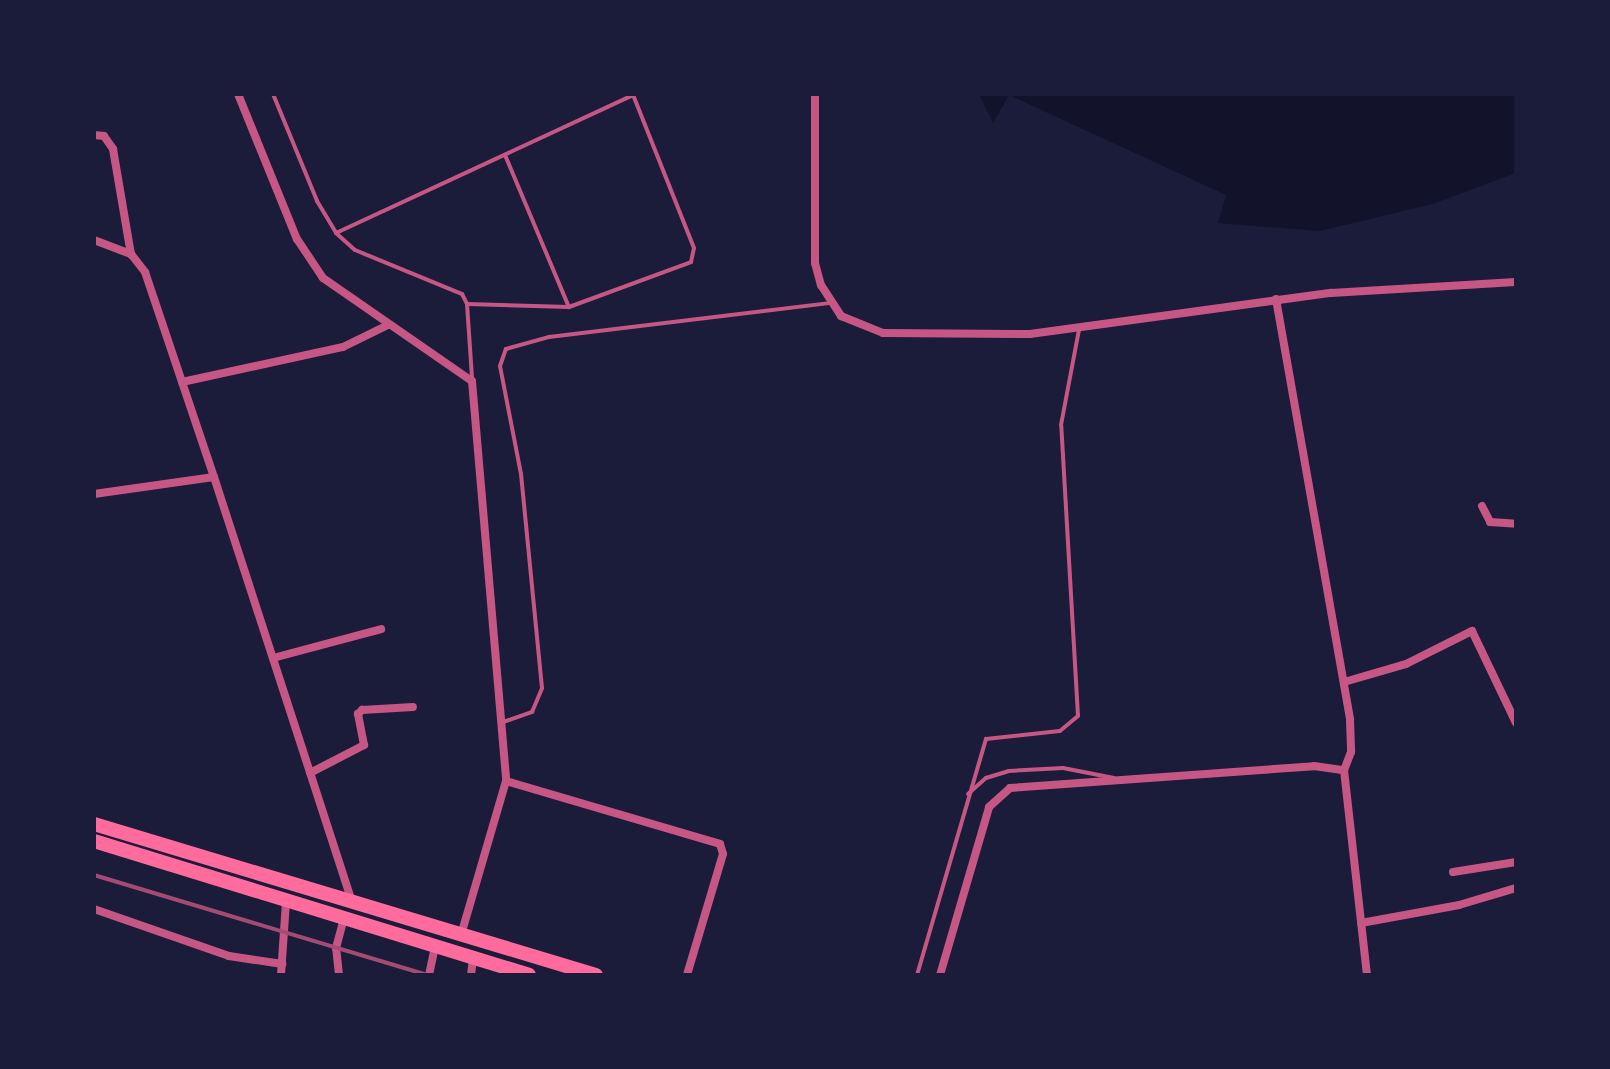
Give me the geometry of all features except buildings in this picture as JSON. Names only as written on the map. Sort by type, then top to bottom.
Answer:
[{"type":"highway","points":[[94,824],[596,975]]},
{"type":"highway","points":[[94,841],[529,975]]},
{"type":"street","points":[[238,94],[309,259],[339,293],[472,381],[506,781],[461,935]]},
{"type":"street","points":[[815,94],[815,263],[829,303],[858,326],[883,333],[1015,335],[1276,299],[1516,282]]},
{"type":"street","points":[[94,135],[104,136],[113,149],[131,254],[145,272],[352,902]]},
{"type":"street","points":[[94,240],[131,254]]},
{"type":"street","points":[[1276,299],[1344,682],[1351,752],[1344,770],[1367,975]]},
{"type":"street","points":[[182,382],[343,347],[388,325]]},
{"type":"street","points":[[94,494],[214,477]]},
{"type":"street","points":[[1482,506],[1490,522],[1516,524]]},
{"type":"street","points":[[273,658],[381,629]]},
{"type":"street","points":[[1344,682],[1406,664],[1472,631],[1516,723]]},
{"type":"street","points":[[310,773],[364,745],[358,714],[362,710],[413,707]]},
{"type":"street","points":[[940,975],[995,797],[1030,784],[1314,766],[1344,770]]},
{"type":"street","points":[[506,781],[720,844],[723,854],[687,975]]},
{"type":"street","points":[[1453,872],[1516,862]]},
{"type":"street","points":[[1361,923],[1459,905],[1516,888]]},
{"type":"street","points":[[281,975],[286,901]]},
{"type":"street","points":[[94,909],[229,956],[282,964]]},
{"type":"street","points":[[339,975],[336,948],[344,918]]},
{"type":"street","points":[[429,975],[435,946]]},
{"type":"street","points":[[471,975],[473,958]]},
{"type":"lane","points":[[273,94],[317,201],[336,233],[355,250],[453,287],[467,304],[472,381]]},
{"type":"lane","points":[[336,233],[635,95],[696,257],[569,307],[467,304]]},
{"type":"lane","points":[[505,155],[569,307]]},
{"type":"lane","points":[[503,722],[532,712],[542,688],[521,474],[500,366],[506,349],[549,337],[829,303]]},
{"type":"lane","points":[[917,975],[966,795],[986,739],[1060,731],[1078,716],[1061,425],[1080,328]]},
{"type":"lane","points":[[966,795],[986,778],[1009,771],[1063,768],[1114,778]]},
{"type":"shaded area","points":[[979,94],[1516,94],[1516,173],[1432,204],[1320,231],[1218,223],[1226,195],[1009,95],[993,123]]},
{"type":"railway","points":[[94,875],[428,975]]}]
